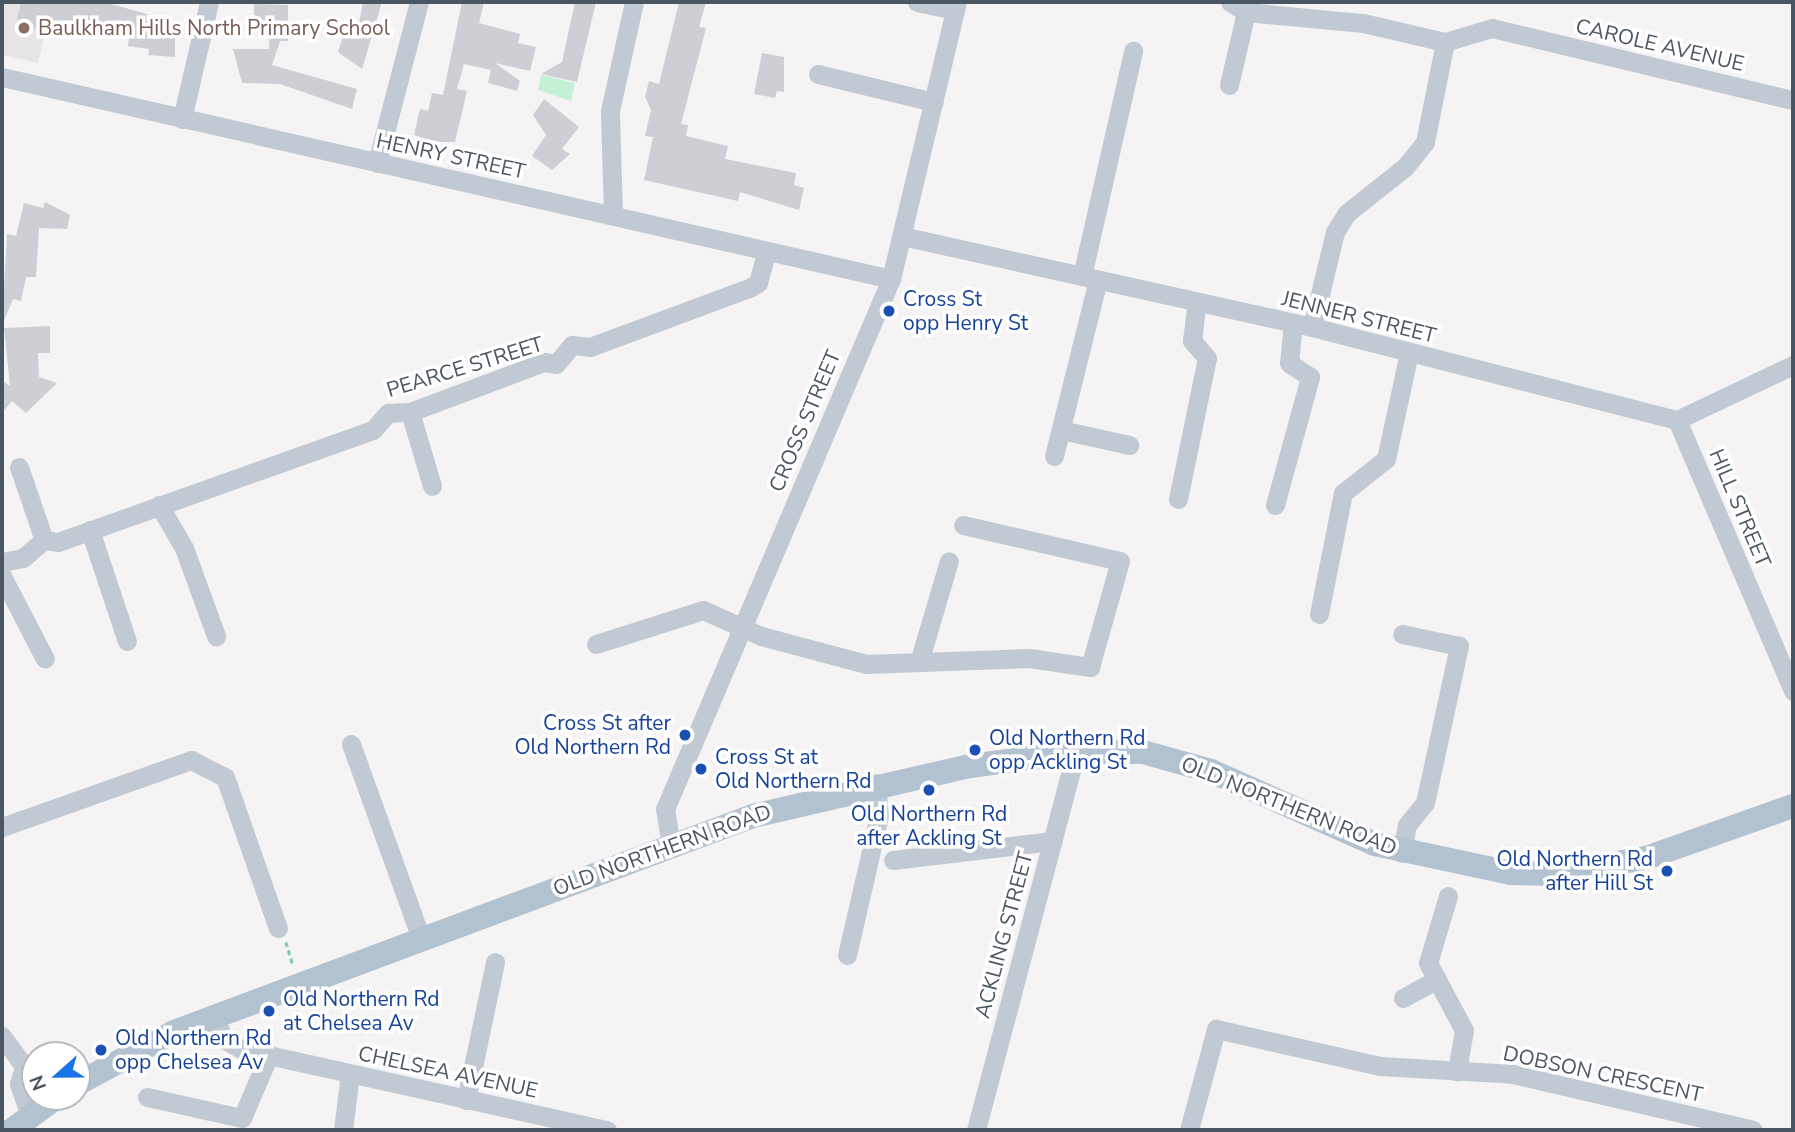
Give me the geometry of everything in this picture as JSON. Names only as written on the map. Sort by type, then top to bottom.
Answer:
[{"type":"main road","name":"OLD NORTHERN ROAD","points":[[91,1077],[213,1017],[421,938],[671,846],[876,783],[1076,752],[1171,757],[1402,853],[1511,873],[1602,868],[1720,835],[1793,806]]},
{"type":"main road","points":[[21,1123],[38,1111]]},
{"type":"street","points":[[182,119],[209,2]]},
{"type":"street","points":[[377,163],[419,2]]},
{"type":"street","points":[[613,215],[610,111],[634,2]]},
{"type":"street","points":[[917,2],[956,6]]},
{"type":"street","name":"CROSS STREET","points":[[671,846],[665,809],[891,279],[956,6]]},
{"type":"street","points":[[1229,85],[1238,7]]},
{"type":"street","name":"CAROLE AVENUE","points":[[1238,7],[1363,23],[1445,42],[1492,28],[1793,100]]},
{"type":"street","points":[[1275,505],[1310,377],[1289,363],[1302,325],[1341,222],[1425,142],[1445,42]]},
{"type":"street","points":[[1054,456],[1133,51]]},
{"type":"street","points":[[818,74],[934,102]]},
{"type":"street","name":"HENRY STREET","points":[[3,83],[182,119],[613,215],[766,254],[891,279]]},
{"type":"street","name":"JENNER STREET","points":[[902,236],[1302,325],[1677,420]]},
{"type":"street","name":"PEARCE STREET","points":[[2,562],[23,558],[44,540],[90,530],[373,430],[388,414],[410,412],[544,362],[556,365],[572,345],[590,347],[751,287],[766,254]]},
{"type":"street","points":[[1178,499],[1207,358],[1192,341],[1197,302]]},
{"type":"street","points":[[1319,614],[1343,493],[1386,459],[1409,353]]},
{"type":"street","points":[[1677,420],[1793,365]]},
{"type":"street","points":[[410,412],[432,486]]},
{"type":"street","name":"HILL STREET","points":[[1677,420],[1793,691]]},
{"type":"street","points":[[1061,430],[1129,445]]},
{"type":"street","points":[[19,467],[44,540]]},
{"type":"street","points":[[159,505],[184,548],[216,636]]},
{"type":"street","points":[[596,644],[703,610],[866,664],[1029,658],[1090,667],[1121,561],[963,525]]},
{"type":"street","points":[[90,530],[127,640]]},
{"type":"street","points":[[919,662],[949,561]]},
{"type":"street","points":[[2,576],[45,659]]},
{"type":"street","points":[[1402,634],[1459,646],[1425,803],[1407,825],[1402,853]]},
{"type":"street","points":[[351,744],[421,938]]},
{"type":"street","name":"ACKLING STREET","points":[[976,1130],[1076,752]]},
{"type":"street","points":[[2,827],[191,760],[225,777],[278,928]]},
{"type":"street","points":[[847,955],[879,816],[876,783]]},
{"type":"street","points":[[893,860],[1053,841]]},
{"type":"street","points":[[1447,896],[1428,963],[1464,1030],[1457,1071]]},
{"type":"street","points":[[466,1100],[495,962]]},
{"type":"street","points":[[1403,998],[1437,979]]},
{"type":"street","name":"CHELSEA AVENUE","points":[[213,1017],[232,1045],[466,1100],[543,1123],[607,1130]]},
{"type":"street","name":"DOBSON CRESCENT","points":[[1189,1130],[1216,1029],[1380,1066],[1513,1074],[1753,1130]]},
{"type":"street","points":[[2,1036],[21,1059]]},
{"type":"street","points":[[147,1097],[242,1118],[270,1055]]},
{"type":"street","points":[[343,1130],[350,1074]]},
{"type":"street","points":[[21,1081],[21,1123]]},
{"type":"path","points":[[278,928],[293,965]]},
{"type":"shaded area","name":"Baulkham Hills North Primary School","points":[[2,2],[52,2],[38,63],[2,55]]},
{"type":"green space","points":[[541,75],[575,83],[571,101],[538,90]]},
{"type":"building","points":[[21,2],[104,2],[147,14],[146,20],[175,27],[175,57],[148,55],[149,49],[128,46],[129,37],[38,17],[35,30],[16,25]]},
{"type":"building","points":[[363,2],[382,2],[362,69],[338,52],[345,30],[357,34]]},
{"type":"building","points":[[462,2],[484,2],[479,23],[520,34],[518,43],[536,47],[530,71],[495,63],[520,81],[517,91],[488,83],[491,70],[464,64],[457,89],[467,91],[455,142],[435,142],[414,135],[420,109],[428,111],[432,93],[443,95]]},
{"type":"building","points":[[575,2],[596,2],[577,82],[541,74],[562,62]]},
{"type":"building","points":[[679,2],[706,2],[699,27],[706,28],[681,124],[688,125],[686,136],[728,146],[725,159],[796,173],[794,185],[804,188],[799,210],[740,192],[738,201],[644,180],[653,137],[645,136],[651,110],[645,97],[649,81],[659,84]]},
{"type":"building","points":[[254,4],[288,5],[288,41],[280,41],[272,65],[357,89],[352,109],[280,84],[242,83],[233,49],[269,49],[270,23],[254,23]]},
{"type":"building","points":[[762,53],[784,57],[784,92],[777,91],[775,98],[754,94]]},
{"type":"building","points":[[544,99],[579,127],[562,149],[570,154],[552,170],[532,156],[546,135],[533,115]]},
{"type":"building","points":[[45,202],[70,215],[67,229],[39,228],[36,277],[26,277],[21,301],[13,299],[2,325],[7,234],[16,236],[24,203],[43,208]]},
{"type":"building","points":[[50,326],[50,353],[38,353],[39,377],[57,383],[26,413],[12,401],[2,413],[2,380],[10,386],[4,328]]},
{"type":"place","name":"Baulkham Hills North Primary School","points":[[24,28]]},
{"type":"place","name":"Cross St opp Henry St","points":[[889,311]]},
{"type":"place","name":"Cross St after Old Northern Rd","points":[[685,735]]},
{"type":"place","name":"Old Northern Rd opp Ackling St","points":[[975,750]]},
{"type":"place","name":"Cross St at Old Northern Rd","points":[[701,769]]},
{"type":"place","name":"Old Northern Rd after Ackling St","points":[[929,790]]},
{"type":"place","name":"Old Northern Rd after Hill St","points":[[1667,871]]},
{"type":"place","name":"Old Northern Rd at Chelsea Av","points":[[269,1011]]},
{"type":"place","name":"Old Northern Rd opp Chelsea Av","points":[[101,1050]]}]
